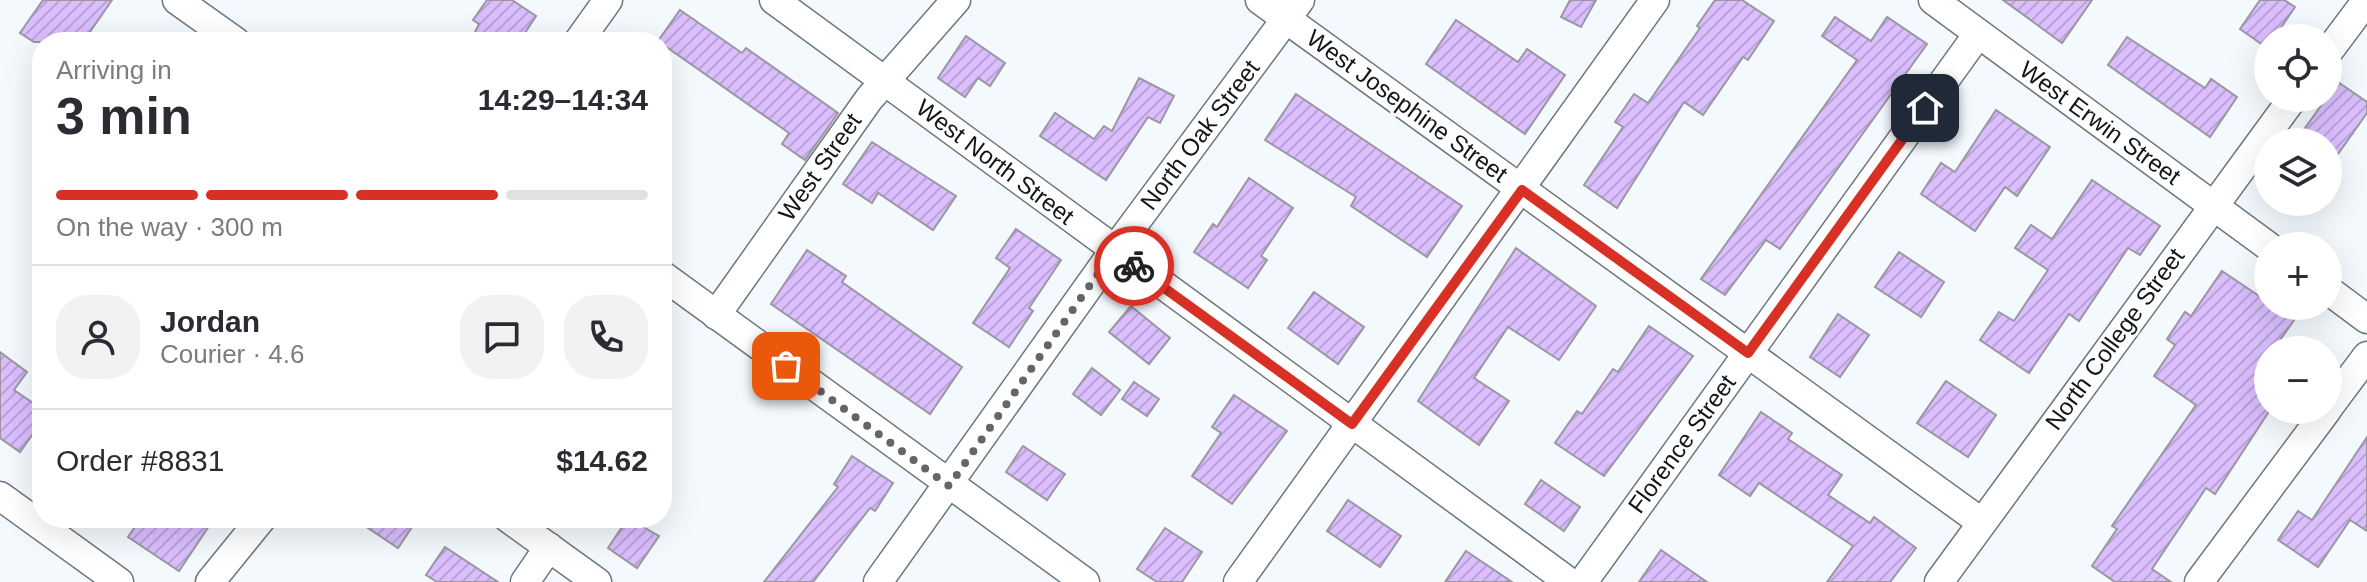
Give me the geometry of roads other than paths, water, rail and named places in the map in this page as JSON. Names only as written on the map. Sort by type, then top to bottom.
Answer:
[{"type":"street","points":[[177,0],[219,32]]},
{"type":"street","points":[[585,32],[608,0]]},
{"type":"street","points":[[774,0],[887,81]]},
{"type":"street","name":"West Street","points":[[716,315],[869,99],[956,0]]},
{"type":"street","name":"West Josephine Street","points":[[1260,0],[1293,10],[1522,190],[1981,522]]},
{"type":"street","points":[[1238,582],[1522,190],[1655,0]]},
{"type":"street","name":"West Erwin Street","points":[[1933,0],[2254,236]]},
{"type":"street","points":[[2342,33],[2367,0]]},
{"type":"street","name":"North Oak Street","points":[[878,582],[1114,251],[1293,10]]},
{"type":"street","name":"Florence Street","points":[[1583,582],[1978,34]]},
{"type":"street","name":"West North Street","points":[[887,81],[1114,251],[1569,582]]},
{"type":"street","name":"North College Street","points":[[1939,582],[2283,112]]},
{"type":"street","points":[[672,282],[1085,582]]},
{"type":"street","points":[[2342,300],[2367,319]]},
{"type":"street","points":[[2342,389],[2367,356]]},
{"type":"street","points":[[2199,582],[2316,424]]},
{"type":"street","points":[[0,496],[32,519]]},
{"type":"street","points":[[44,528],[119,582]]},
{"type":"street","points":[[210,582],[254,528]]},
{"type":"street","points":[[522,528],[597,582]]},
{"type":"street","points":[[525,582],[549,547]]}]
